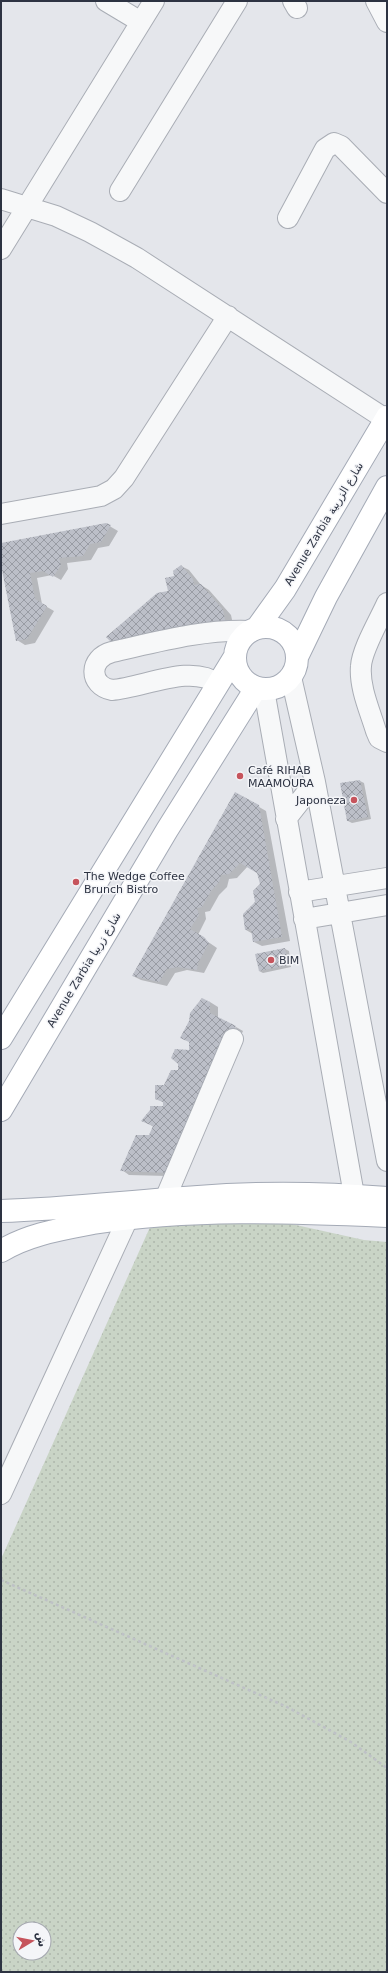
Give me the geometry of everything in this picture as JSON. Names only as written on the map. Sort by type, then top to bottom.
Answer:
[{"type":"main road","name":"Avenue Zarbia شارع الزربية","points":[[253,629],[285,589],[387,419]]},
{"type":"main road","points":[[234,658],[240,677],[247,684],[260,689],[274,689],[284,684],[294,667],[326,597],[387,487]]},
{"type":"main road","points":[[1,1038],[234,658],[238,642],[253,629],[271,627],[284,632],[291,639],[295,648],[294,667]]},
{"type":"main road","name":"Avenue Zarbia شارع زربيا","points":[[1,1110],[167,830],[260,689]]},
{"type":"main road","points":[[1,1211],[271,1193],[355,1205],[387,1216]]},
{"type":"main road","points":[[1,1251],[15,1242],[35,1236],[71,1227],[128,1218],[205,1213],[284,1212],[355,1205],[387,1198]]},
{"type":"street","points":[[106,1],[141,22]]},
{"type":"street","points":[[1,249],[154,1]]},
{"type":"street","points":[[120,191],[237,1]]},
{"type":"street","points":[[376,1],[387,22]]},
{"type":"street","points":[[288,218],[325,149],[334,143],[341,146],[387,193]]},
{"type":"street","points":[[1,199],[56,216],[90,232],[159,272],[387,419]]},
{"type":"street","points":[[1,514],[94,498],[114,489],[124,478],[228,316]]},
{"type":"street","points":[[387,603],[364,653],[361,671],[361,677],[376,731],[379,738],[387,742]]},
{"type":"street","points":[[218,684],[205,677],[190,675],[112,690],[101,686],[97,682],[94,671],[98,660],[102,656],[112,652],[208,632],[253,629]]},
{"type":"street","points":[[294,667],[387,1161]]},
{"type":"street","points":[[260,689],[286,819],[355,1205]]},
{"type":"street","points":[[286,819],[315,782]]},
{"type":"street","points":[[299,892],[387,878]]},
{"type":"street","points":[[304,920],[387,905]]},
{"type":"street","points":[[164,1199],[233,1039]]},
{"type":"street","points":[[1,1494],[128,1218]]},
{"type":"path","points":[[1,1580],[287,1707],[351,1742],[387,1768]]},
{"type":"green space","points":[[164,1196],[364,1240],[387,1242],[387,1972],[1,1972],[1,1559]]},
{"type":"building","points":[[106,523],[111,525],[101,542],[90,544],[83,556],[59,558],[61,565],[53,577],[43,571],[30,573],[35,599],[47,606],[27,639],[16,641],[1,565],[1,543]]},
{"type":"building","points":[[181,565],[193,579],[194,585],[201,584],[223,610],[226,625],[114,645],[106,637],[157,593],[168,591],[165,578],[174,576],[173,571]]},
{"type":"building","name":"Japoneza","points":[[360,780],[368,817],[347,821],[340,783]]},
{"type":"building","points":[[235,792],[259,805],[282,937],[253,942],[251,929],[245,930],[243,914],[255,902],[253,891],[260,884],[257,873],[240,863],[229,874],[221,875],[219,882],[211,891],[202,907],[197,908],[199,915],[190,929],[204,937],[209,943],[198,963],[197,970],[178,967],[167,969],[159,982],[132,976]]},
{"type":"building","name":"BIM","points":[[285,948],[288,965],[259,971],[255,954]]},
{"type":"building","points":[[202,998],[210,1002],[210,1013],[236,1026],[170,1173],[120,1171],[136,1135],[149,1135],[153,1126],[141,1121],[150,1110],[150,1106],[163,1106],[163,1102],[155,1099],[155,1085],[164,1085],[171,1070],[178,1070],[178,1064],[171,1058],[175,1049],[189,1050],[189,1042],[180,1038],[189,1021],[190,1013]]},
{"type":"place","name":"Café RIHAB MAAMOURA","points":[[240,776]]},
{"type":"place","name":"Japoneza","points":[[354,800]]},
{"type":"place","name":"The Wedge Coffee Brunch Bistro","points":[[76,882]]},
{"type":"place","name":"BIM","points":[[271,960]]}]
